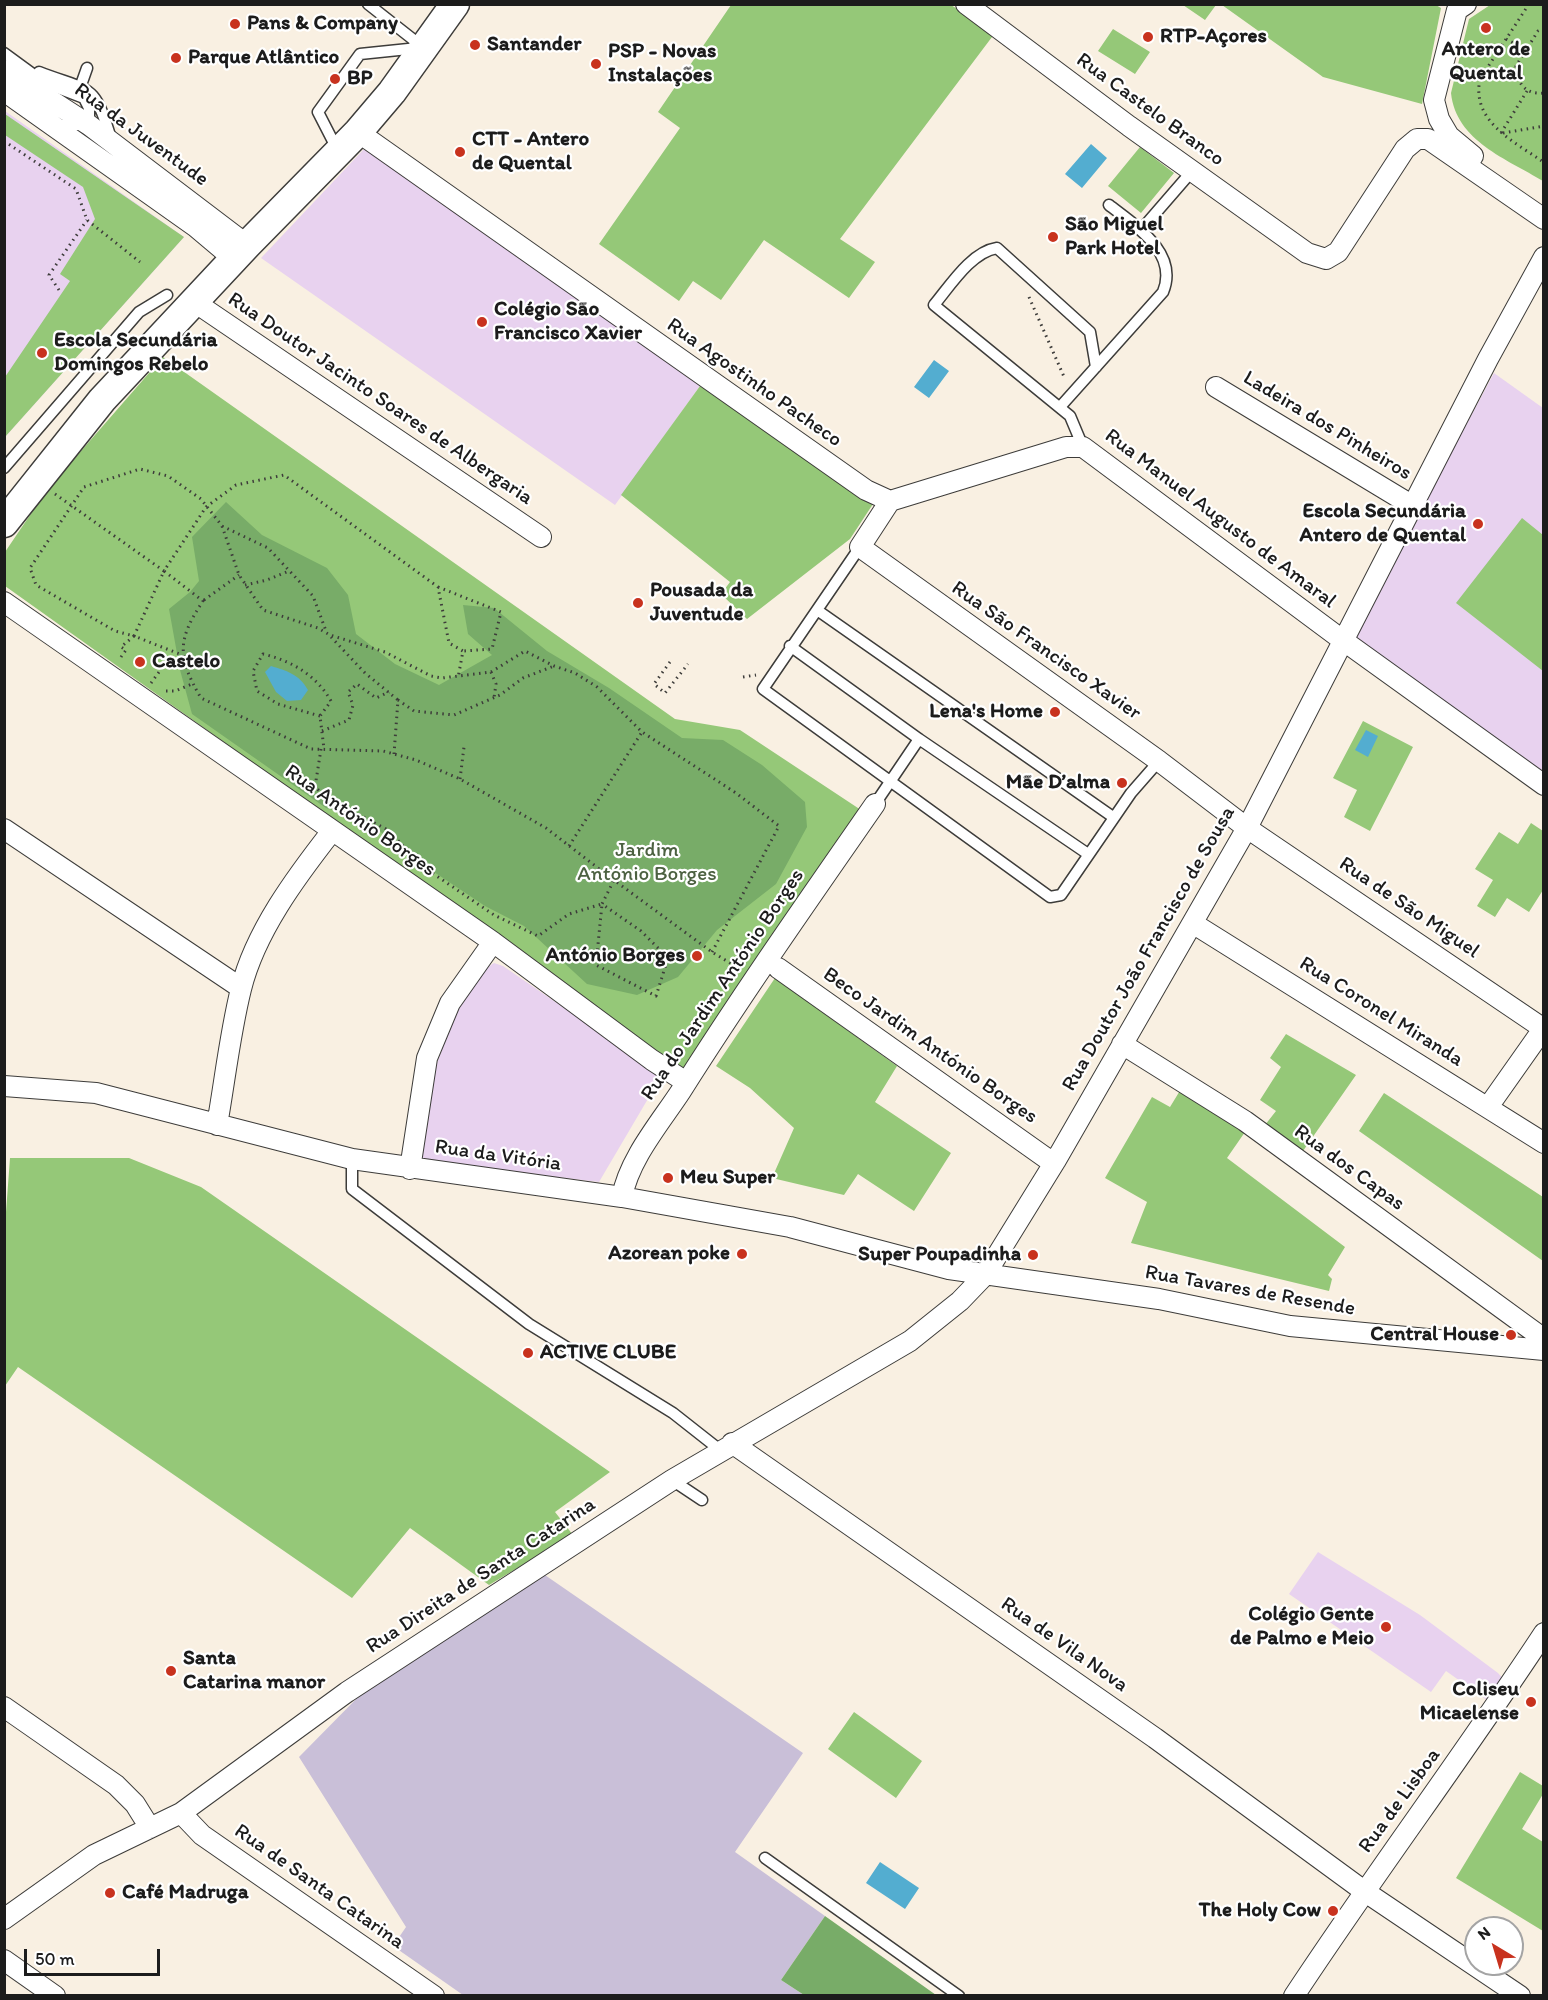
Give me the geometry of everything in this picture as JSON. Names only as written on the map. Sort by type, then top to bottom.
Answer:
[{"type":"main road","points":[[4,523],[180,298],[240,252],[358,132],[424,48],[455,4]]},
{"type":"street","name":"Rua Castelo Branco","points":[[966,4],[1307,253],[1326,260],[1338,252],[1405,149],[1417,139],[1428,139],[1544,219]]},
{"type":"street","points":[[1458,6],[1434,100],[1440,119],[1449,136],[1462,148],[1544,204]]},
{"type":"street","name":"Rua da Juventude","points":[[13,68],[217,220],[240,252]]},
{"type":"street","name":"Rua da Juventude","points":[[4,91],[196,227],[240,252]]},
{"type":"street","name":"Rua Agostinho Pacheco","points":[[358,132],[690,368],[866,490],[890,501]]},
{"type":"street","name":"Rua Doutor João Francisco de Sousa","points":[[985,1275],[1056,1160],[1194,924],[1247,828],[1544,257]]},
{"type":"street","name":"Rua Doutor Jacinto Soares de Albergaria","points":[[180,298],[541,537]]},
{"type":"street","name":"Ladeira dos Pinheiros","points":[[1216,387],[1413,506]]},
{"type":"street","name":"Rua Manuel Augusto de Amaral","points":[[890,501],[1066,447],[1083,447],[1344,641],[1544,784]]},
{"type":"street","points":[[860,547],[890,501]]},
{"type":"street","name":"Rua São Francisco Xavier","points":[[860,547],[1159,761],[1247,828]]},
{"type":"street","name":"Rua António Borges","points":[[4,602],[493,942],[652,1060],[686,1082]]},
{"type":"street","name":"Rua do Jardim António Borges","points":[[621,1197],[631,1169],[686,1082],[754,978],[875,804]]},
{"type":"street","name":"Rua de São Miguel","points":[[1247,828],[1543,1029]]},
{"type":"street","points":[[4,829],[241,988]]},
{"type":"street","points":[[217,1125],[241,988],[264,932],[290,888],[332,831]]},
{"type":"street","name":"Rua Coronel Miranda","points":[[1194,924],[1544,1143]]},
{"type":"street","points":[[410,1169],[427,1058],[450,1003],[493,942]]},
{"type":"street","name":"Beco Jardim António Borges","points":[[778,968],[1046,1158],[1056,1160]]},
{"type":"street","points":[[1488,1107],[1543,1029]]},
{"type":"street","name":"Rua dos Capas","points":[[1122,1044],[1245,1121],[1544,1339]]},
{"type":"street","name":"Rua da Vitória","points":[[4,1086],[96,1093],[352,1159],[621,1197],[790,1227],[949,1269],[985,1275]]},
{"type":"street","name":"Rua Direita de Santa Catarina","points":[[4,1919],[94,1855],[181,1813],[347,1692],[672,1480],[910,1341],[960,1301],[985,1275]]},
{"type":"street","name":"Rua Tavares de Resende","points":[[985,1275],[1159,1299],[1290,1326],[1344,1333],[1544,1350]]},
{"type":"street","name":"Rua de Vila Nova","points":[[726,1447],[1155,1738],[1364,1892],[1520,1995]]},
{"type":"street","name":"Rua de Lisboa","points":[[1294,1995],[1364,1892],[1482,1727],[1544,1633]]},
{"type":"street","points":[[4,1707],[116,1785],[135,1804],[150,1828]]},
{"type":"street","name":"Rua de Santa Catarina","points":[[181,1813],[202,1835],[434,1995]]},
{"type":"street","points":[[4,1960],[55,1995]]},
{"type":"lane","points":[[368,4],[424,48]]},
{"type":"lane","points":[[338,152],[318,112],[360,54],[424,48]]},
{"type":"lane","points":[[4,53],[13,68],[81,85],[91,92],[103,111],[112,142]]},
{"type":"lane","points":[[81,85],[87,68]]},
{"type":"lane","points":[[55,125],[89,125]]},
{"type":"lane","points":[[1141,230],[1192,171]]},
{"type":"lane","points":[[1060,407],[1163,292],[1169,278],[1167,265],[1141,230],[1109,205]]},
{"type":"lane","points":[[1083,447],[1070,416],[934,305],[963,271],[987,249],[997,248],[1090,332],[1096,367]]},
{"type":"lane","points":[[4,468],[139,312],[180,298]]},
{"type":"lane","points":[[860,547],[764,684],[765,693],[889,782],[1050,897],[1061,895],[1113,817],[1159,761]]},
{"type":"lane","points":[[817,610],[1113,817]]},
{"type":"lane","points":[[790,646],[919,739],[1088,854]]},
{"type":"lane","points":[[875,804],[919,739]]},
{"type":"lane","points":[[352,1159],[352,1189],[529,1324],[726,1447]]},
{"type":"lane","points":[[672,1480],[702,1500]]},
{"type":"lane","points":[[765,1858],[959,1995]]},
{"type":"path","points":[[1529,4],[1480,79],[1478,90],[1483,112],[1502,133],[1542,160]]},
{"type":"path","points":[[1544,28],[1538,31],[1516,66],[1519,82],[1527,90],[1544,93]]},
{"type":"path","points":[[1506,39],[1526,50]]},
{"type":"path","points":[[1502,133],[1527,90]]},
{"type":"path","points":[[1502,133],[1544,126]]},
{"type":"path","points":[[4,141],[76,189],[87,220],[140,262]]},
{"type":"path","points":[[59,290],[49,274],[87,220]]},
{"type":"path","points":[[1021,271],[1024,286],[1072,394]]},
{"type":"path","points":[[182,655],[134,636],[116,632],[36,585],[30,568],[84,487],[140,469],[168,476],[201,499],[222,526],[239,575],[263,610],[385,652],[431,676],[458,678],[491,672],[525,651],[554,666],[575,673],[597,687],[642,732],[736,793],[779,826],[712,952]]},
{"type":"path","points":[[121,657],[126,650],[121,646],[134,636],[164,571],[206,507],[236,485],[284,475],[438,587],[501,612],[492,649],[463,651],[449,643],[438,587]]},
{"type":"path","points":[[36,481],[72,503],[203,601]]},
{"type":"path","points":[[222,526],[268,548],[313,596],[328,634],[365,673],[414,711],[454,715],[494,698],[523,678],[554,666]]},
{"type":"path","points":[[245,585],[267,580],[289,571]]},
{"type":"path","points":[[239,575],[203,601],[186,626],[182,655],[192,684],[201,698],[311,749],[383,751],[460,779],[525,814],[712,952],[754,978]]},
{"type":"path","points":[[458,678],[463,651]]},
{"type":"path","points":[[320,716],[278,704],[257,691],[253,671],[263,654],[288,660],[321,684],[332,701],[320,716],[322,749],[315,787],[329,799],[388,830],[422,866],[494,915],[538,936],[569,914],[602,904]]},
{"type":"path","points":[[670,662],[654,684],[664,693],[688,664]]},
{"type":"path","points":[[153,691],[150,685],[159,672]]},
{"type":"path","points":[[491,672],[496,684],[494,698]]},
{"type":"path","points":[[164,691],[175,691],[192,684]]},
{"type":"path","points":[[322,731],[349,720],[353,705],[348,692],[357,684],[376,698],[389,692]]},
{"type":"path","points":[[394,754],[398,700]]},
{"type":"path","points":[[568,846],[642,732]]},
{"type":"path","points":[[460,779],[464,747]]},
{"type":"path","points":[[602,904],[640,932],[668,958],[656,996],[596,965],[602,904],[614,880]]},
{"type":"shaded area","name":"Escola Secundária Domingos Rebelo","points":[[5,111],[184,237],[5,437]]},
{"type":"shaded area","name":"Colégio São Francisco Xavier","points":[[366,147],[700,386],[615,505],[261,258]]},
{"type":"shaded area","name":"Escola Secundária Antero de Quental","points":[[1494,373],[1543,408],[1543,779],[1350,641]]},
{"type":"shaded area","points":[[494,963],[503,966],[662,1075],[599,1182],[421,1161],[419,1151],[437,1063],[454,1017],[470,986],[485,969]]},
{"type":"shaded area","name":"Colégio Gente de Palmo e Meio","points":[[1318,1552],[1420,1615],[1498,1673],[1506,1682],[1491,1703],[1446,1671],[1431,1692],[1289,1594]]},
{"type":"shaded area","points":[[542,1573],[803,1753],[735,1852],[825,1916],[781,1980],[804,1995],[463,1995],[393,1946],[406,1927],[299,1757],[365,1690]]},
{"type":"green space","points":[[731,5],[951,5],[995,33],[840,239],[875,262],[849,298],[764,240],[721,300],[693,281],[679,301],[599,244],[680,128],[658,112]]},
{"type":"green space","points":[[1183,5],[1216,5],[1205,20]]},
{"type":"green space","points":[[1222,5],[1436,5],[1441,8],[1422,104],[1323,77]]},
{"type":"green space","points":[[1490,5],[1543,5],[1543,181],[1485,147],[1462,124],[1455,110],[1451,93],[1469,19]]},
{"type":"green space","points":[[1113,29],[1150,52],[1135,74],[1098,51]]},
{"type":"green space","points":[[5,114],[184,237],[5,437],[5,377],[70,281],[60,274],[95,219],[83,187],[5,135]]},
{"type":"green space","points":[[1140,147],[1174,173],[1141,213],[1108,186]]},
{"type":"green space","name":"Jardim António Borges","points":[[163,357],[675,719],[740,730],[864,812],[685,1071],[5,586],[5,552],[47,490]]},
{"type":"green space","points":[[700,386],[873,504],[850,539],[747,619],[721,594],[730,582],[621,495]]},
{"type":"green space","points":[[226,502],[262,535],[327,568],[348,595],[356,634],[395,664],[439,685],[492,655],[468,634],[463,605],[494,608],[547,651],[609,688],[682,738],[723,740],[762,765],[805,802],[807,827],[776,884],[717,930],[678,977],[637,995],[587,984],[524,926],[485,906],[398,848],[371,823],[326,808],[192,714],[180,670],[169,609],[190,592],[199,581],[192,537]]},
{"type":"green space","points":[[1522,518],[1543,535],[1543,671],[1456,603]]},
{"type":"green space","points":[[1363,721],[1413,747],[1370,831],[1344,817],[1357,790],[1333,778]]},
{"type":"green space","points":[[1531,823],[1543,831],[1543,890],[1529,912],[1507,898],[1495,917],[1477,906],[1493,880],[1475,869],[1499,832],[1518,844]]},
{"type":"green space","points":[[775,978],[897,1066],[875,1102],[951,1153],[914,1211],[858,1174],[844,1195],[772,1178],[794,1128],[750,1088],[716,1066]]},
{"type":"green space","points":[[1286,1034],[1356,1075],[1303,1151],[1265,1125],[1276,1111],[1260,1100],[1281,1067],[1270,1058]]},
{"type":"green space","points":[[1181,1089],[1245,1132],[1227,1158],[1345,1247],[1328,1275],[1332,1279],[1329,1291],[1131,1243],[1147,1202],[1105,1178],[1152,1097],[1170,1107]]},
{"type":"green space","points":[[1384,1093],[1543,1197],[1543,1261],[1359,1131]]},
{"type":"green space","points":[[10,1158],[129,1158],[201,1187],[610,1472],[555,1512],[573,1535],[489,1585],[410,1528],[352,1598],[18,1367],[5,1386],[4,1239]]},
{"type":"green space","points":[[854,1712],[922,1761],[896,1798],[828,1749]]},
{"type":"green space","points":[[1520,1772],[1543,1786],[1543,1794],[1522,1829],[1543,1842],[1543,1931],[1524,1919],[1524,1916],[1518,1916],[1456,1878]]},
{"type":"green space","points":[[825,1916],[936,1995],[804,1995],[781,1980]]},
{"type":"water","points":[[1091,144],[1107,158],[1082,188],[1065,174]]},
{"type":"water","points":[[934,360],[949,371],[929,398],[914,387]]},
{"type":"water","points":[[271,666],[301,680],[308,690],[301,700],[287,701],[276,692],[265,672]]},
{"type":"water","points":[[1366,730],[1378,736],[1368,757],[1355,750]]},
{"type":"water","points":[[880,1862],[919,1888],[905,1909],[866,1883]]},
{"type":"place","name":"Pans & Company","points":[[235,24]]},
{"type":"place","name":"Antero de Quental","points":[[1486,28]]},
{"type":"place","name":"RTP-Açores","points":[[1148,37]]},
{"type":"place","name":"Santander","points":[[475,45]]},
{"type":"place","name":"Parque Atlântico","points":[[176,58]]},
{"type":"place","name":"PSP - Novas Instalações","points":[[596,64]]},
{"type":"place","name":"BP","points":[[335,79]]},
{"type":"place","name":"CTT - Antero de Quental","points":[[460,152]]},
{"type":"place","name":"São Miguel Park Hotel","points":[[1053,237]]},
{"type":"place","name":"Colégio São Francisco Xavier","points":[[482,322]]},
{"type":"place","name":"Escola Secundária Domingos Rebelo","points":[[42,353]]},
{"type":"place","name":"Escola Secundária Antero de Quental","points":[[1478,524]]},
{"type":"place","name":"Pousada da Juventude","points":[[638,603]]},
{"type":"place","name":"Castelo","points":[[140,662]]},
{"type":"place","name":"Lena's Home","points":[[1055,712]]},
{"type":"place","name":"Mãe D’alma","points":[[1122,783]]},
{"type":"place","name":"António Borges","points":[[697,956]]},
{"type":"place","name":"Meu Super","points":[[668,1178]]},
{"type":"place","name":"Azorean poke","points":[[742,1254]]},
{"type":"place","name":"Super Poupadinha","points":[[1033,1255]]},
{"type":"place","name":"Central House","points":[[1511,1335]]},
{"type":"place","name":"ACTIVE CLUBE","points":[[528,1353]]},
{"type":"place","name":"Colégio Gente de Palmo e Meio","points":[[1386,1627]]},
{"type":"place","name":"Santa Catarina manor","points":[[171,1671]]},
{"type":"place","name":"Coliseu Micaelense","points":[[1531,1702]]},
{"type":"place","name":"Café Madruga","points":[[110,1893]]},
{"type":"place","name":"The Holy Cow","points":[[1333,1911]]}]
